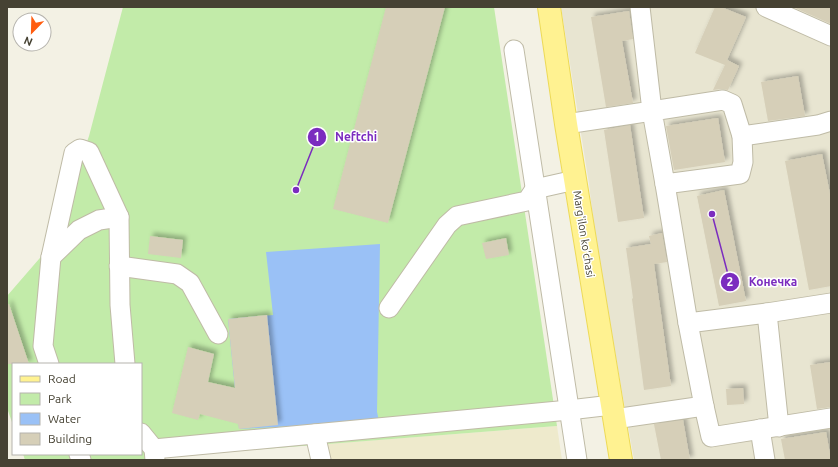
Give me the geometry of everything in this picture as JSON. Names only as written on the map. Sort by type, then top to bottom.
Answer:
[{"type":"main road","name":"Marg'ilon ko'chasi","points":[[549,7],[566,124],[621,460]]},
{"type":"street","points":[[640,7],[652,111],[688,323],[711,437],[831,418]]},
{"type":"street","points":[[767,7],[831,36]]},
{"type":"street","points":[[514,50],[577,460]]},
{"type":"street","points":[[566,124],[723,100],[732,104],[742,136],[743,162],[740,174],[665,184]]},
{"type":"street","points":[[742,136],[818,125],[831,121]]},
{"type":"street","points":[[49,363],[44,346],[51,257],[74,153],[80,149],[89,152],[119,217],[120,305],[125,363]]},
{"type":"street","points":[[389,308],[447,225],[457,216],[527,201],[535,188],[575,180]]},
{"type":"street","points":[[51,257],[79,230],[99,220],[119,217]]},
{"type":"street","points":[[119,266],[177,274],[190,283],[218,334]]},
{"type":"street","points":[[688,323],[831,303]]},
{"type":"street","points":[[767,313],[779,427]]},
{"type":"street","points":[[142,434],[154,454],[314,434],[570,410],[613,412],[704,406]]},
{"type":"street","points":[[760,429],[765,460]]},
{"type":"street","points":[[314,434],[321,460]]},
{"type":"shaded area","points":[[561,7],[831,7],[831,460],[634,460],[596,244],[589,184]]},
{"type":"shaded area","points":[[557,426],[562,460],[315,460],[313,445]]},
{"type":"green space","points":[[123,7],[494,7],[557,426],[161,457],[162,460],[25,460],[23,455],[142,455],[142,363],[12,363],[12,422],[7,408],[7,296],[52,244],[89,136]]},
{"type":"water","points":[[380,244],[377,412],[379,421],[239,429],[228,319],[273,315],[266,252]]},
{"type":"building","points":[[386,7],[445,7],[388,223],[333,209]]},
{"type":"building","points":[[715,7],[721,7],[746,17],[727,60],[739,66],[728,90],[713,90],[725,65],[695,53]]},
{"type":"building","points":[[793,7],[831,7],[831,24]]},
{"type":"building","points":[[629,11],[633,39],[622,41],[633,103],[606,107],[591,17]]},
{"type":"building","points":[[798,76],[805,116],[768,121],[761,82]]},
{"type":"building","points":[[718,118],[725,162],[674,170],[666,126]]},
{"type":"building","points":[[630,125],[644,218],[618,222],[604,130]]},
{"type":"building","points":[[822,154],[831,199],[831,286],[809,290],[785,161]]},
{"type":"building","points":[[724,190],[746,301],[719,306],[697,196]]},
{"type":"building","points":[[662,233],[667,262],[654,264],[671,386],[644,390],[626,248],[651,244],[649,236]]},
{"type":"building","points":[[150,236],[183,240],[181,258],[148,254]]},
{"type":"building","points":[[506,238],[509,255],[486,259],[482,243]]},
{"type":"building","points":[[7,304],[9,304],[29,363],[7,364]]},
{"type":"building","points":[[267,315],[278,425],[239,429],[238,424],[200,414],[198,420],[172,413],[188,347],[214,354],[208,382],[235,388],[228,319]]},
{"type":"building","points":[[831,362],[831,407],[817,409],[810,365]]},
{"type":"building","points":[[743,388],[744,404],[727,405],[726,389]]},
{"type":"building","points":[[683,420],[690,460],[661,460],[654,424]]},
{"type":"building","points":[[826,432],[831,460],[785,460],[781,439]]},
{"type":"place","name":"Neftchi","points":[[296,190]]},
{"type":"place","name":"Конечка","points":[[712,214]]}]
